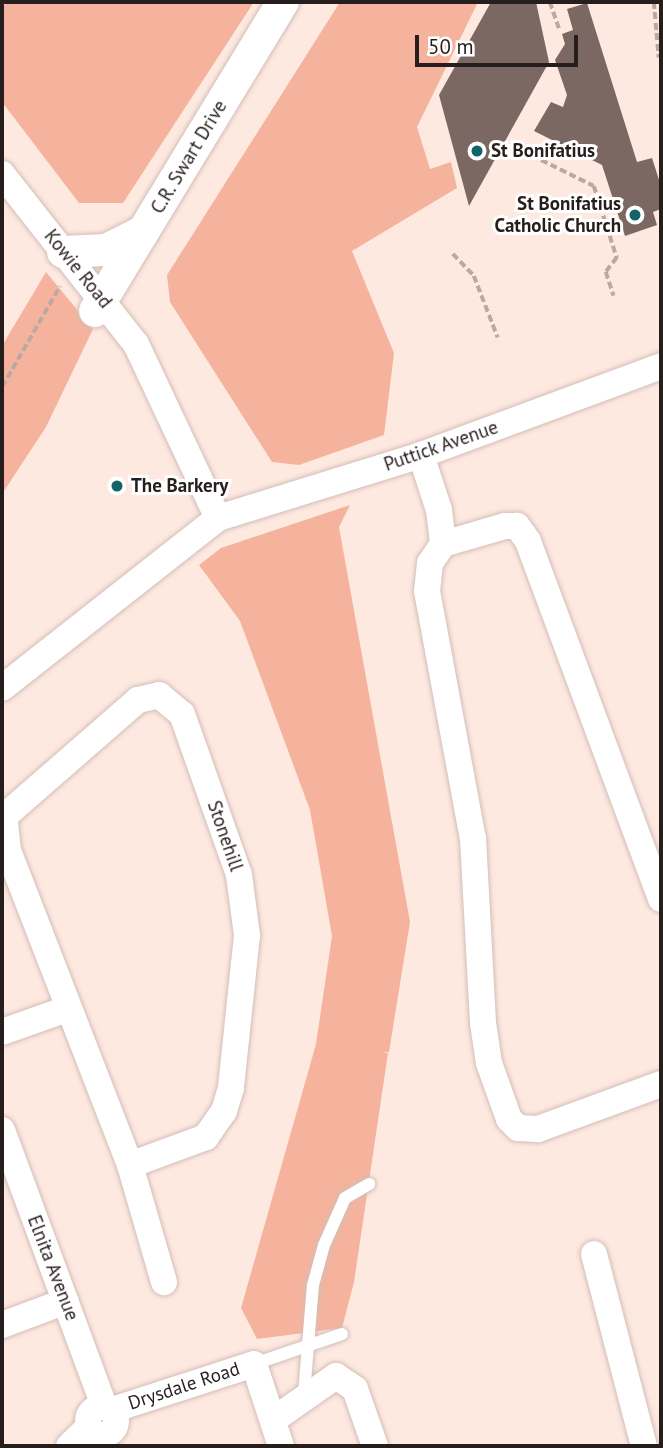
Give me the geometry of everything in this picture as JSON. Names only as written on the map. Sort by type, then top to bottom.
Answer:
[{"type":"street","name":"C.R. Swart Drive","points":[[99,304],[283,2]]},
{"type":"street","name":"Kowie Road","points":[[2,174],[65,264]]},
{"type":"street","name":"Kowie Road","points":[[2,198],[136,344],[143,369],[218,518]]},
{"type":"street","points":[[65,264],[106,250],[144,231]]},
{"type":"street","name":"Puttick Avenue","points":[[218,518],[421,455],[661,366]]},
{"type":"street","points":[[421,455],[439,510],[443,544]]},
{"type":"street","points":[[2,688],[218,518]]},
{"type":"street","points":[[661,899],[528,541],[517,526],[505,526],[443,544],[430,563],[428,591],[473,838],[483,1023],[489,1063],[509,1119],[518,1128],[538,1129],[661,1084]]},
{"type":"street","name":"Stonehill","points":[[159,695],[182,714],[239,875],[247,935],[231,1088],[224,1111],[206,1137],[130,1165],[67,1009],[8,851],[6,815],[138,700],[159,695]]},
{"type":"street","points":[[2,1032],[67,1009]]},
{"type":"street","name":"Elnita Avenue","points":[[2,1130],[65,1301],[102,1414]]},
{"type":"street","points":[[130,1165],[164,1282]]},
{"type":"street","points":[[594,1254],[644,1446]]},
{"type":"street","points":[[2,1325],[65,1301]]},
{"type":"street","name":"Drysdale Road","points":[[102,1414],[254,1364],[281,1446]]},
{"type":"street","points":[[273,1420],[304,1394],[336,1376],[347,1380],[375,1446]]},
{"type":"street","points":[[69,1446],[102,1414]]},
{"type":"lane","points":[[304,1394],[313,1285],[330,1230],[345,1198],[369,1184]]},
{"type":"lane","points":[[254,1364],[342,1334]]},
{"type":"path","points":[[550,2],[559,28]]},
{"type":"path","points":[[654,2],[659,58]]},
{"type":"path","points":[[513,146],[594,186],[617,258],[606,272],[614,296]]},
{"type":"path","points":[[453,254],[474,276],[498,338]]},
{"type":"path","points":[[2,387],[65,264]]},
{"type":"shaded area","points":[[8,2],[254,2],[123,203],[79,203],[2,102],[2,7]]},
{"type":"shaded area","points":[[340,2],[478,2],[417,127],[430,169],[451,162],[457,188],[352,251],[394,353],[384,435],[299,465],[272,462],[170,302],[167,275]]},
{"type":"shaded area","points":[[46,272],[93,329],[46,427],[2,494],[2,346]]},
{"type":"shaded area","points":[[350,505],[339,527],[410,922],[389,1052],[382,1052],[388,1053],[354,1282],[342,1328],[257,1339],[241,1308],[316,1044],[332,936],[310,810],[240,621],[199,565],[221,548]]},
{"type":"building","name":"St Bonifatius","points":[[491,2],[536,2],[549,62],[469,206],[439,95]]},
{"type":"building","points":[[587,3],[637,162],[652,158],[661,186],[661,209],[653,212],[657,225],[625,236],[602,165],[534,131],[551,102],[563,107],[567,95],[555,60],[565,44],[562,34],[573,30],[567,9]]},
{"type":"place","name":"St Bonifatius","points":[[477,151]]},
{"type":"place","name":"St Bonifatius Catholic Church","points":[[635,215]]},
{"type":"place","name":"The Barkery","points":[[117,486]]}]
